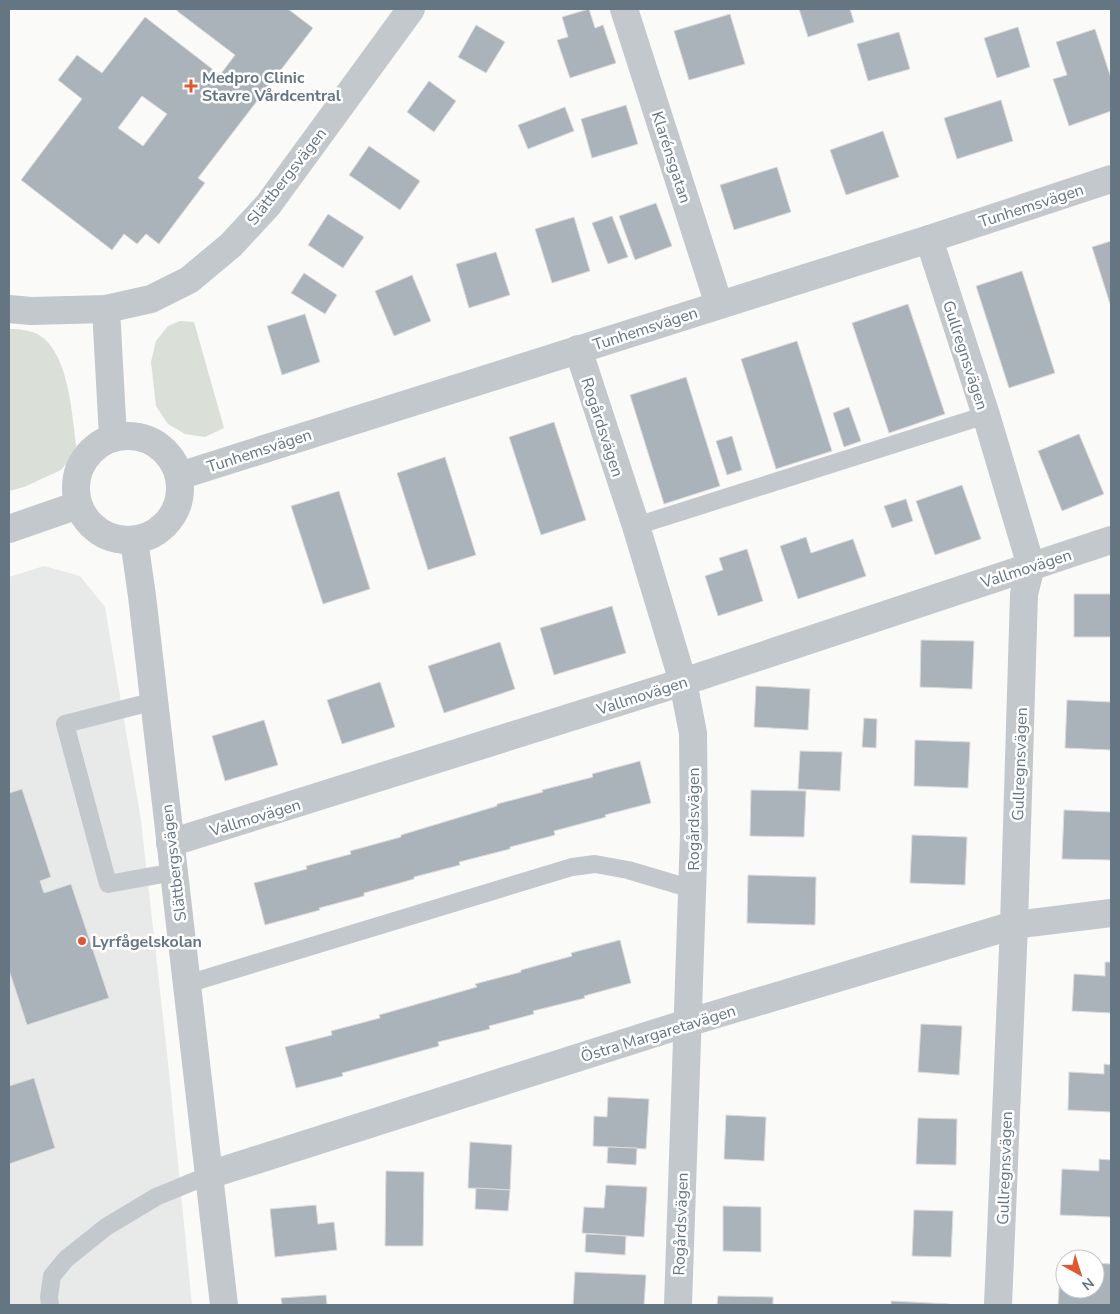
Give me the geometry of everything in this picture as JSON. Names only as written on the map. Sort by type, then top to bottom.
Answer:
[{"type":"street","name":"Slättbergsvägen","points":[[9,309],[31,311],[106,309],[151,299],[189,280],[231,244],[268,205],[411,9]]},
{"type":"street","name":"Klarénsgatan","points":[[626,9],[719,304]]},
{"type":"street","name":"Tunhemsvägen","points":[[179,476],[928,239],[1111,179]]},
{"type":"street","name":"Gullregnsvägen","points":[[928,239],[986,415],[1032,566],[1024,594],[1014,925],[998,1305]]},
{"type":"street","points":[[106,309],[113,437]]},
{"type":"street","name":"Rogårdsvägen","points":[[578,350],[636,526],[683,682],[693,733],[694,834],[678,1305]]},
{"type":"street","points":[[130,435],[147,438],[161,447],[173,460],[179,476],[180,494],[176,510],[165,524],[151,535],[134,540],[116,539],[100,532],[87,521],[78,506],[75,489],[76,480],[85,456],[98,444],[113,437],[130,435]]},
{"type":"street","points":[[9,529],[78,506]]},
{"type":"street","name":"Slättbergsvägen","points":[[134,540],[155,701],[224,1305]]},
{"type":"street","name":"Vallmovägen","points":[[170,843],[683,682],[1111,540]]},
{"type":"street","name":"Östra Margaretavägen","points":[[209,1175],[687,1023],[1014,925],[1111,913]]},
{"type":"lane","points":[[636,526],[986,415]]},
{"type":"lane","points":[[155,701],[65,724],[108,884],[174,872]]},
{"type":"lane","points":[[187,984],[572,867],[595,864],[628,870],[692,890]]},
{"type":"lane","points":[[50,1305],[49,1297],[52,1276],[66,1259],[106,1227],[156,1198],[209,1175]]},
{"type":"shaded area","points":[[180,321],[194,322],[224,428],[205,437],[185,434],[168,424],[156,406],[151,362],[156,341],[168,326]]},
{"type":"shaded area","points":[[9,329],[36,333],[49,344],[57,356],[68,388],[77,451],[61,470],[24,487],[9,491]]},
{"type":"shaded area","name":"Lyrfågelskolan","points":[[44,566],[80,576],[105,607],[141,820],[168,1062],[192,1305],[9,1305],[9,577]]},
{"type":"building","points":[[178,9],[288,9],[313,28],[198,178],[205,183],[159,244],[146,234],[137,244],[124,234],[112,250],[21,180],[82,99],[58,80],[77,55],[102,73],[145,17],[220,75],[235,55],[177,11]],"holes":[[[142,96],[167,114],[143,146],[118,128]]]},
{"type":"building","points":[[589,9],[595,28],[603,25],[616,63],[570,78],[557,40],[568,37],[562,17]]},
{"type":"building","points":[[799,9],[850,9],[854,22],[808,37]]},
{"type":"building","points":[[730,14],[745,64],[689,80],[674,31]]},
{"type":"building","points":[[476,25],[505,42],[486,73],[458,57]]},
{"type":"building","points":[[1018,27],[1030,67],[997,78],[984,38]]},
{"type":"building","points":[[1095,29],[1111,78],[1111,111],[1069,126],[1053,79],[1067,75],[1056,42]]},
{"type":"building","points":[[899,32],[910,69],[868,81],[857,44]]},
{"type":"building","points":[[429,81],[456,101],[434,132],[407,112]]},
{"type":"building","points":[[1001,100],[1013,141],[957,159],[944,118]]},
{"type":"building","points":[[626,105],[638,144],[592,158],[581,119]]},
{"type":"building","points":[[565,107],[574,131],[528,149],[518,125]]},
{"type":"building","points":[[883,131],[899,177],[846,195],[830,150]]},
{"type":"building","points":[[369,146],[420,181],[400,210],[349,175]]},
{"type":"building","points":[[777,167],[791,212],[734,230],[720,185]]},
{"type":"building","points":[[656,203],[672,246],[635,260],[619,216]]},
{"type":"building","points":[[328,214],[364,237],[343,268],[308,245]]},
{"type":"building","points":[[612,216],[628,257],[608,264],[592,223]]},
{"type":"building","points":[[574,217],[590,271],[552,283],[535,229]]},
{"type":"building","points":[[1111,241],[1111,307],[1092,247]]},
{"type":"building","points":[[496,252],[510,295],[469,308],[456,264]]},
{"type":"building","points":[[1022,271],[1055,373],[1009,388],[976,286]]},
{"type":"building","points":[[304,273],[337,295],[325,314],[291,293]]},
{"type":"building","points":[[412,275],[431,321],[394,336],[375,291]]},
{"type":"building","points":[[908,304],[945,414],[889,433],[852,323]]},
{"type":"building","points":[[305,314],[320,362],[282,375],[267,326]]},
{"type":"building","points":[[797,341],[832,451],[776,469],[741,359]]},
{"type":"building","points":[[686,377],[720,486],[664,504],[630,395]]},
{"type":"building","points":[[849,407],[861,441],[844,447],[833,413]]},
{"type":"building","points":[[554,422],[586,520],[541,535],[509,437]]},
{"type":"building","points":[[1079,434],[1104,494],[1062,511],[1038,451]]},
{"type":"building","points":[[732,436],[742,470],[727,475],[716,441]]},
{"type":"building","points":[[445,457],[476,555],[428,570],[397,473]]},
{"type":"building","points":[[962,485],[981,539],[935,555],[916,501]]},
{"type":"building","points":[[339,491],[370,589],[323,604],[291,506]]},
{"type":"building","points":[[906,499],[913,521],[892,528],[884,506]]},
{"type":"building","points":[[806,537],[811,553],[853,539],[866,576],[798,599],[780,546]]},
{"type":"building","points":[[747,549],[763,601],[718,616],[705,576],[723,570],[719,558]]},
{"type":"building","points":[[1074,594],[1111,594],[1111,637],[1074,637]]},
{"type":"building","points":[[612,606],[626,653],[554,675],[540,628]]},
{"type":"building","points":[[921,640],[974,641],[972,689],[920,687]]},
{"type":"building","points":[[500,642],[515,689],[444,713],[428,666]]},
{"type":"building","points":[[380,682],[395,727],[342,744],[327,700]]},
{"type":"building","points":[[756,686],[810,689],[808,730],[754,727]]},
{"type":"building","points":[[1067,700],[1111,702],[1111,750],[1065,748]]},
{"type":"building","points":[[864,718],[877,719],[876,748],[862,747]]},
{"type":"building","points":[[264,720],[278,765],[225,781],[212,736]]},
{"type":"building","points":[[915,740],[970,742],[968,788],[914,786]]},
{"type":"building","points":[[800,751],[842,752],[840,791],[798,789]]},
{"type":"building","points":[[640,761],[651,803],[554,831],[555,835],[459,862],[460,865],[414,877],[414,879],[364,893],[364,896],[265,925],[254,883],[307,869],[306,866],[351,854],[350,851],[401,837],[401,835],[497,806],[497,804],[543,792],[542,790],[593,777],[592,774]]},
{"type":"building","points":[[22,789],[51,877],[40,881],[44,893],[71,884],[109,998],[27,1025],[9,970],[9,793]]},
{"type":"building","points":[[751,790],[806,791],[804,837],[750,836]]},
{"type":"building","points":[[1064,810],[1111,812],[1111,860],[1062,859]]},
{"type":"building","points":[[912,835],[967,837],[965,885],[910,883]]},
{"type":"building","points":[[748,875],[816,877],[815,925],[747,923]]},
{"type":"building","points":[[620,940],[631,983],[584,996],[585,998],[533,1011],[534,1014],[489,1026],[490,1029],[438,1042],[439,1046],[342,1073],[343,1076],[296,1088],[285,1047],[332,1035],[331,1031],[380,1018],[379,1015],[477,987],[475,984],[521,972],[521,970],[572,956],[571,953]]},
{"type":"building","points":[[1105,962],[1111,962],[1111,1013],[1072,1011],[1074,974],[1105,976]]},
{"type":"building","points":[[921,1024],[962,1026],[959,1075],[918,1072]]},
{"type":"building","points":[[1104,1064],[1111,1065],[1111,1112],[1068,1110],[1069,1072],[1104,1074]]},
{"type":"building","points":[[34,1078],[55,1148],[9,1164],[9,1086]]},
{"type":"building","points":[[608,1097],[649,1099],[646,1149],[593,1146],[594,1116],[607,1117]]},
{"type":"building","points":[[726,1115],[766,1117],[764,1161],[724,1159]]},
{"type":"building","points":[[918,1118],[957,1119],[956,1165],[916,1164]]},
{"type":"building","points":[[470,1142],[512,1145],[510,1190],[468,1188]]},
{"type":"building","points":[[608,1147],[637,1148],[636,1165],[607,1163]]},
{"type":"building","points":[[1099,1159],[1111,1160],[1111,1217],[1060,1215],[1062,1169],[1099,1171]]},
{"type":"building","points":[[386,1171],[424,1172],[423,1246],[385,1246]]},
{"type":"building","points":[[606,1185],[647,1187],[644,1237],[582,1233],[584,1207],[604,1208]]},
{"type":"building","points":[[476,1188],[510,1190],[508,1211],[475,1209]]},
{"type":"building","points":[[316,1205],[318,1224],[334,1222],[337,1250],[275,1257],[270,1209]]},
{"type":"building","points":[[723,1206],[761,1207],[761,1252],[723,1251]]},
{"type":"building","points":[[914,1210],[953,1211],[951,1257],[912,1256]]},
{"type":"building","points":[[586,1234],[626,1236],[625,1255],[585,1252]]},
{"type":"building","points":[[1105,1264],[1111,1264],[1111,1305],[1058,1305],[1058,1299],[1105,1299]]},
{"type":"building","points":[[575,1272],[646,1275],[644,1305],[573,1305]]},
{"type":"building","points":[[326,1295],[327,1305],[282,1305],[281,1298]]},
{"type":"building","points":[[718,1296],[773,1297],[773,1305],[717,1305]]},
{"type":"building","points":[[891,1301],[949,1304],[949,1305],[891,1305]]},
{"type":"place","name":"Medpro Clinic Stavre Vårdcentral","points":[[191,86]]},
{"type":"place","name":"Lyrfågelskolan","points":[[82,941]]}]
